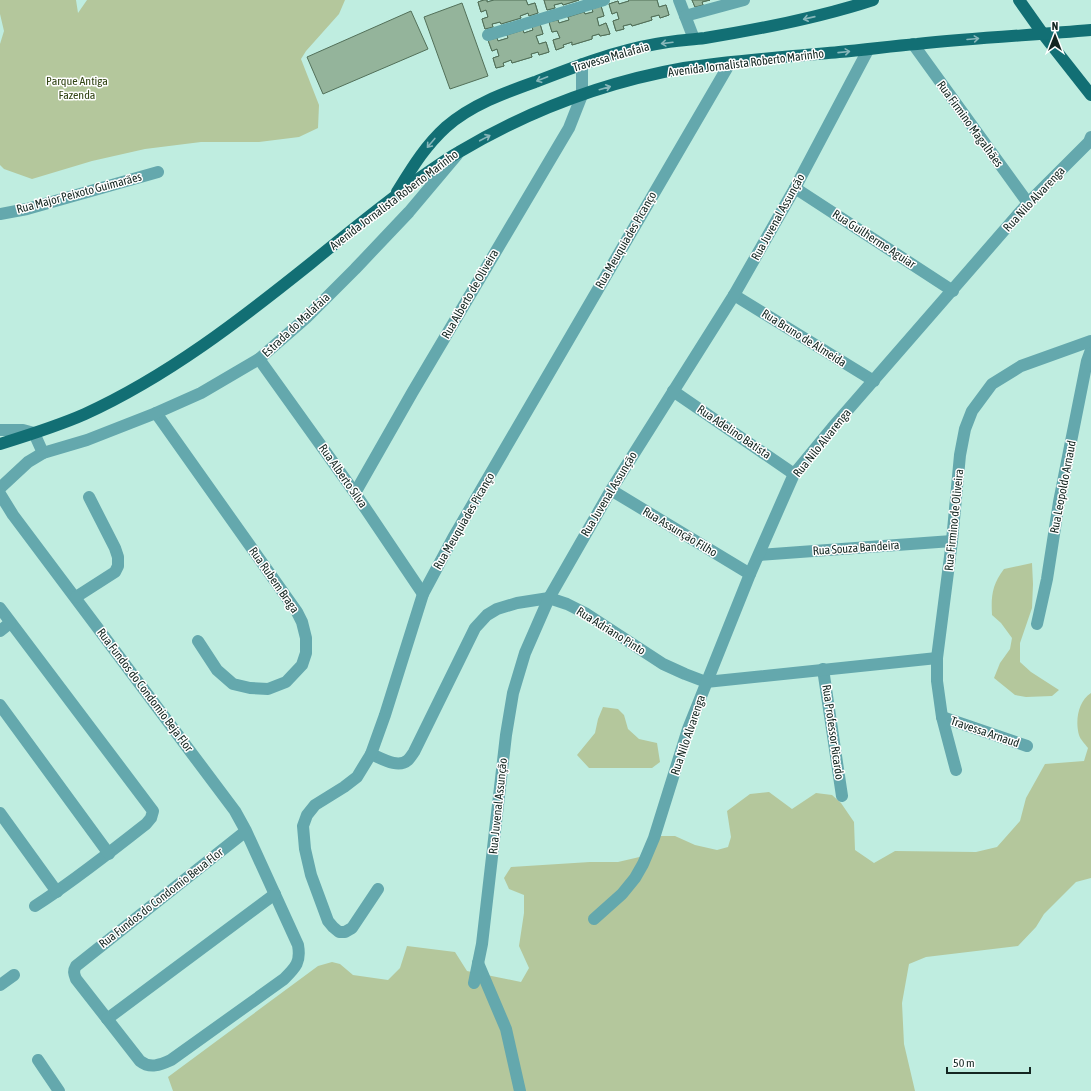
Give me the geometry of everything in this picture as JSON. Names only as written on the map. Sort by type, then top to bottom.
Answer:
[{"type":"main road","name":"Travessa Malafaia","points":[[394,197],[418,158],[433,139],[471,109],[502,94],[582,64],[656,44],[776,25],[873,0]]},
{"type":"main road","points":[[1019,0],[1091,96]]},
{"type":"main road","name":"Avenida Jornalista Roberto Marinho","points":[[0,444],[34,433],[83,414],[117,398],[159,374],[188,356],[272,295],[394,197],[443,161],[521,119],[582,95],[651,75],[684,68],[868,50],[913,44],[1091,30]]},
{"type":"street","points":[[488,35],[604,0]]},
{"type":"street","points":[[678,0],[694,39]]},
{"type":"street","points":[[685,16],[744,0]]},
{"type":"street","name":"Rua Firmino Magalhães","points":[[913,44],[1028,203]]},
{"type":"street","name":"Rua Juvenal Assunção","points":[[474,983],[482,944],[506,736],[513,693],[525,653],[549,598],[611,490],[734,295],[795,188],[868,50]]},
{"type":"street","name":"Rua Meuquiades Picanço","points":[[378,889],[352,928],[345,932],[339,932],[328,921],[310,875],[304,850],[304,826],[307,815],[315,805],[344,787],[357,776],[372,754],[423,594],[465,517],[730,63]]},
{"type":"street","points":[[582,64],[582,95]]},
{"type":"street","name":"Rua Alberto de Oliveira","points":[[355,493],[412,393],[569,128],[582,95]]},
{"type":"street","points":[[1090,140],[1091,155]]},
{"type":"street","name":"Rua Nilo Alvarenga","points":[[594,919],[622,894],[635,878],[654,838],[688,729],[706,682],[750,574],[794,474],[832,428],[874,382],[1028,203],[1090,140]]},
{"type":"street","name":"Estrada do Malafaia","points":[[0,488],[15,472],[43,453],[87,440],[156,413],[201,393],[259,359],[306,318],[366,258],[409,212],[460,151]]},
{"type":"street","name":"Rua Major Peixoto Guimarães","points":[[0,214],[27,209],[158,172]]},
{"type":"street","name":"Rua Guilherme Aguiar","points":[[795,188],[953,290]]},
{"type":"street","name":"Rua Bruno de Almeida","points":[[734,295],[874,382]]},
{"type":"street","name":"Rua Firmino de Oliveira","points":[[956,770],[942,717],[937,681],[936,658],[952,542],[960,455],[966,429],[972,411],[992,384],[1021,366],[1091,341]]},
{"type":"street","name":"Rua Leopoldo Arnaud","points":[[1036,624],[1047,579],[1059,502],[1090,358]]},
{"type":"street","name":"Rua Alberto Silva","points":[[259,359],[355,493],[423,594]]},
{"type":"street","name":"Rua Adelino Batista","points":[[673,391],[794,474]]},
{"type":"street","name":"Rua Rubem Braga","points":[[156,413],[297,612],[302,622],[306,638],[306,652],[302,664],[286,682],[268,690],[233,684],[217,670],[198,641]]},
{"type":"street","points":[[0,430],[23,430],[34,433],[43,453]]},
{"type":"street","name":"Rua Assunção Filho","points":[[611,490],[750,574]]},
{"type":"street","name":"Rua Fundos do Condomio Beja Flor","points":[[0,494],[13,515],[235,810],[275,894],[298,945],[300,954],[295,968],[284,979],[171,1060],[159,1065],[145,1065],[140,1061],[107,1019]]},
{"type":"street","points":[[76,597],[115,572],[118,566],[118,557],[115,548],[89,497]]},
{"type":"street","name":"Rua Souza Bandeira","points":[[759,555],[952,542]]},
{"type":"street","name":"Rua Adriano Pinto","points":[[372,754],[390,762],[400,763],[408,761],[414,752],[475,628],[487,615],[497,609],[517,603],[549,598],[567,604],[585,613],[663,664],[706,682],[936,658]]},
{"type":"street","points":[[0,608],[153,811],[151,818],[146,824],[109,854],[35,906]]},
{"type":"street","points":[[0,631],[10,623]]},
{"type":"street","name":"Rua Professor Ricardo","points":[[824,669],[842,796]]},
{"type":"street","points":[[0,705],[109,854]]},
{"type":"street","name":"Travessa Arnaud","points":[[942,717],[1027,746]]},
{"type":"street","points":[[0,813],[57,892]]},
{"type":"street","name":"Rua Fundos do Condomio Beua Flor","points":[[107,1019],[76,979],[74,969],[76,966],[246,831]]},
{"type":"street","points":[[107,1019],[275,894]]},
{"type":"street","points":[[478,963],[506,1029],[520,1091]]},
{"type":"street","points":[[0,985],[14,975]]},
{"type":"street","points":[[38,1060],[59,1091]]},
{"type":"green space","name":"Parque Antiga Fazenda","points":[[0,0],[76,0],[78,13],[87,0],[345,0],[339,14],[306,51],[301,59],[319,105],[318,128],[299,137],[259,142],[201,142],[145,149],[92,161],[32,179],[4,169],[0,165],[0,44],[4,31],[0,14]]},
{"type":"green space","points":[[1032,563],[1032,608],[1020,643],[1020,662],[1031,672],[1059,690],[1052,696],[1026,697],[1015,695],[994,678],[1000,663],[1010,649],[1012,638],[1001,623],[992,615],[993,591],[997,580],[1004,569]]},
{"type":"green space","points":[[1091,693],[1091,878],[1076,882],[1044,914],[1036,927],[1018,946],[926,957],[909,964],[902,1003],[904,1044],[915,1091],[173,1091],[168,1077],[318,966],[332,962],[340,964],[353,975],[388,980],[400,968],[407,946],[455,952],[467,971],[521,982],[529,968],[519,946],[524,913],[524,895],[509,889],[504,878],[511,867],[590,862],[618,862],[648,855],[660,836],[675,836],[695,845],[717,850],[728,847],[731,837],[727,811],[750,794],[769,792],[792,809],[816,793],[832,795],[841,803],[854,822],[855,850],[874,863],[895,851],[976,852],[997,847],[1020,821],[1026,798],[1045,764],[1084,761],[1088,748],[1081,740],[1077,724],[1080,706]]},
{"type":"green space","points":[[603,707],[618,709],[624,715],[628,729],[639,739],[657,743],[660,762],[652,768],[589,768],[577,755],[595,733],[598,719]]},
{"type":"building","points":[[484,0],[487,0],[487,2],[494,0],[526,0],[528,5],[535,3],[538,13],[529,16],[528,13],[520,16],[521,18],[501,24],[500,22],[492,24],[493,27],[485,29],[482,19],[488,17],[486,10],[481,12],[478,2]],"holes":[[[510,3],[513,10],[504,13],[502,6]]]},
{"type":"building","points":[[487,0],[487,2],[494,0],[526,0],[528,5],[535,3],[538,13],[529,16],[528,13],[520,16],[521,18],[501,24],[500,22],[492,24],[493,27],[485,29],[482,19],[488,17],[486,10],[481,12],[478,2]]},
{"type":"building","points":[[544,0],[579,0],[563,5],[562,3],[554,5],[555,8],[547,10]]},
{"type":"building","points":[[544,0],[579,0],[563,5],[562,3],[554,5],[555,8],[547,10]]},
{"type":"building","points":[[628,0],[657,0],[659,7],[666,5],[669,15],[660,18],[659,15],[651,17],[652,20],[632,26],[631,24],[623,26],[624,29],[616,31],[613,21],[619,19],[617,12],[612,14],[609,4],[618,1],[619,4],[629,1]],"holes":[[[642,4],[644,12],[635,14],[633,7]]]},
{"type":"building","points":[[628,0],[657,0],[659,7],[666,5],[669,15],[660,18],[659,15],[651,17],[652,20],[632,26],[631,24],[623,26],[624,29],[616,31],[613,21],[619,19],[617,12],[612,14],[609,4],[618,1],[619,4],[629,1]]},
{"type":"building","points":[[692,0],[710,0],[702,2],[703,5],[695,7]]},
{"type":"building","points":[[692,0],[710,0],[702,2],[703,5],[695,7]]},
{"type":"building","points":[[462,3],[488,76],[450,89],[424,17]]},
{"type":"building","points":[[601,6],[604,16],[597,18],[599,26],[606,23],[610,34],[600,36],[599,34],[592,36],[592,39],[572,45],[572,42],[563,45],[564,47],[556,50],[553,40],[560,38],[557,31],[552,32],[549,22],[558,20],[559,23],[569,20],[568,17],[584,12],[585,14],[593,12],[592,9]],"holes":[[[582,23],[584,30],[575,33],[573,26]]]},
{"type":"building","points":[[601,6],[604,16],[597,18],[599,26],[606,23],[610,34],[600,36],[599,34],[592,36],[592,39],[572,45],[572,42],[563,45],[564,47],[556,50],[553,40],[560,38],[557,31],[552,32],[549,22],[558,20],[559,23],[569,20],[568,17],[584,12],[585,14],[593,12],[592,9]]},
{"type":"building","points":[[411,11],[428,49],[323,94],[307,57]]},
{"type":"building","points":[[540,24],[543,34],[536,36],[539,44],[546,42],[549,52],[539,55],[538,52],[531,54],[532,57],[512,63],[511,60],[503,63],[504,66],[496,68],[493,58],[499,56],[497,49],[492,51],[488,40],[497,38],[498,41],[508,38],[507,35],[523,30],[524,33],[533,30],[532,27]],"holes":[[[521,41],[523,48],[515,51],[512,44]]]},
{"type":"building","points":[[540,24],[543,34],[536,36],[539,44],[546,42],[549,52],[539,55],[538,52],[531,54],[532,57],[512,63],[511,60],[503,63],[504,66],[496,68],[493,58],[499,56],[497,49],[492,51],[488,40],[497,38],[498,41],[508,38],[507,35],[523,30],[524,33],[533,30],[532,27]]}]
